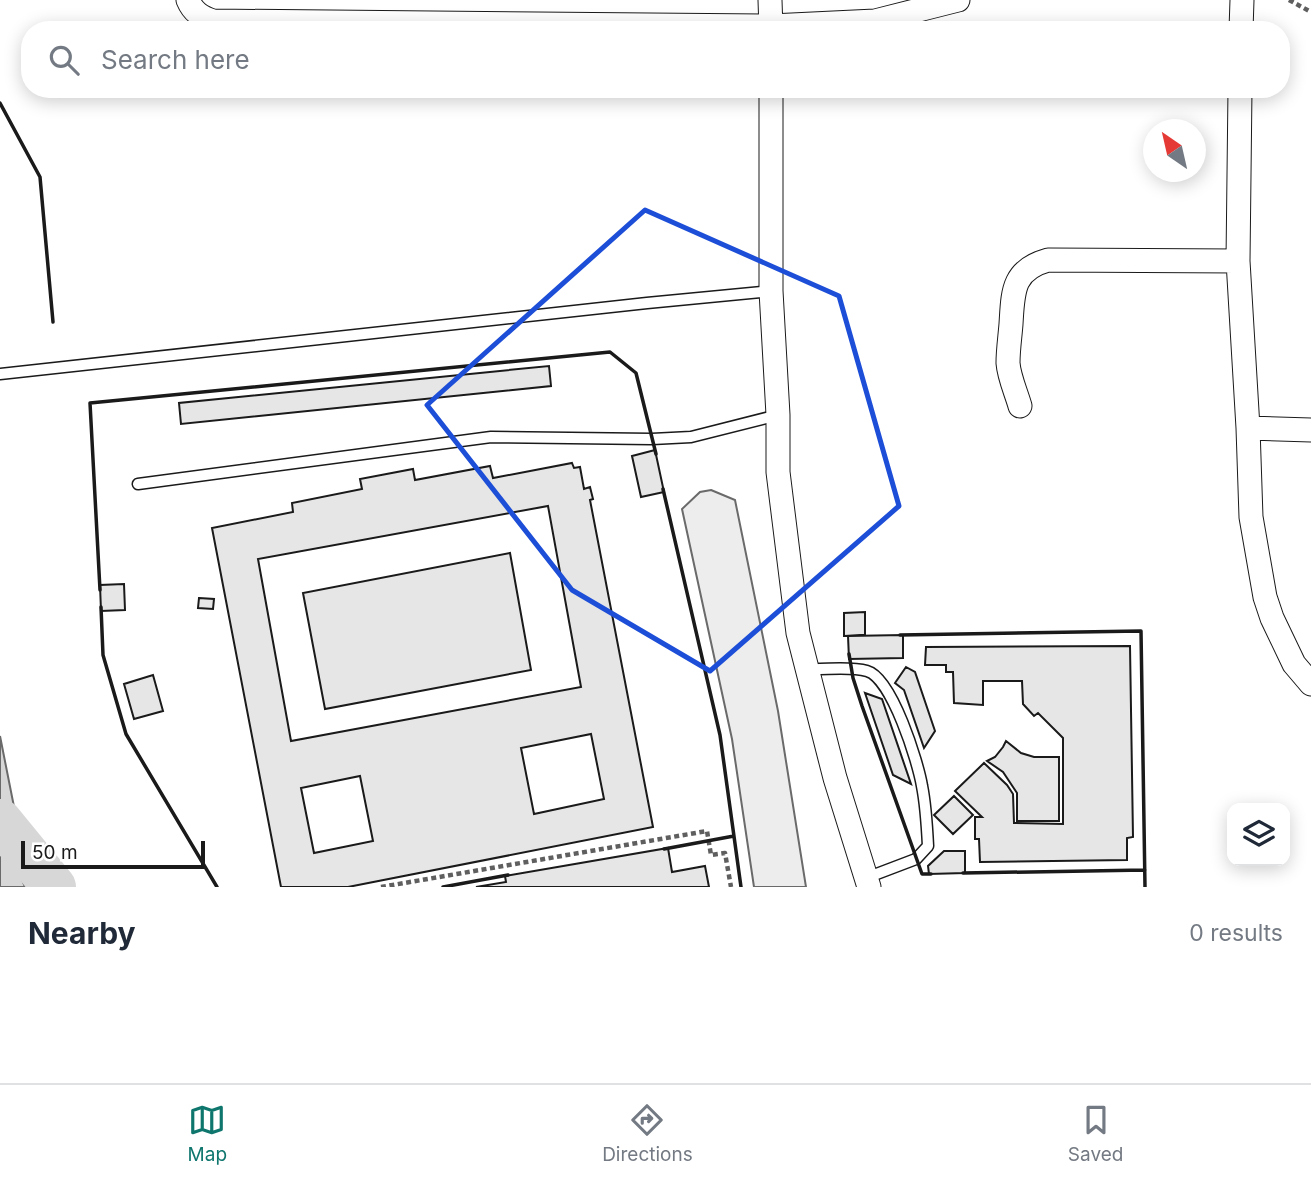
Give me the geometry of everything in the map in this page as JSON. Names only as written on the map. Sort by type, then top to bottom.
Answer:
[{"type":"street","points":[[188,0],[195,12],[213,21]]},
{"type":"street","points":[[770,0],[771,21]]},
{"type":"street","points":[[875,21],[958,0]]},
{"type":"street","points":[[1241,21],[1242,0]]},
{"type":"street","points":[[771,98],[771,291],[778,415],[778,471],[798,633],[835,778],[868,883]]},
{"type":"street","points":[[1240,98],[1238,261],[1251,517],[1265,597],[1272,618],[1294,664],[1311,684]]},
{"type":"street","points":[[1020,406],[1008,364],[1013,291],[1026,270],[1036,263],[1048,260],[1238,261]]},
{"type":"street","points":[[1248,428],[1311,430]]},
{"type":"lane","points":[[6,373],[771,291]]},
{"type":"lane","points":[[138,484],[491,437],[691,437],[778,415]]},
{"type":"lane","points":[[807,669],[869,672],[880,681],[890,696],[909,740],[922,786],[928,846],[916,859],[868,883]]},
{"type":"path","points":[[1289,0],[1311,12]]},
{"type":"path","points":[[381,887],[707,831],[711,855],[725,853],[731,887]]},
{"type":"highlighted area","points":[[645,210],[839,296],[899,506],[710,671],[572,590],[427,405]]},
{"type":"shaded area","points":[[711,490],[735,500],[778,711],[806,887],[754,887],[732,739],[682,509],[700,492]]},
{"type":"shaded area","points":[[0,736],[18,827],[12,856],[25,887],[0,887]]},
{"type":"building","points":[[549,366],[551,386],[181,424],[179,403]]},
{"type":"building","points":[[655,450],[664,492],[641,497],[632,456]]},
{"type":"building","points":[[572,463],[574,468],[580,467],[584,489],[590,487],[593,499],[590,500],[653,827],[348,887],[281,887],[212,528],[293,512],[292,503],[362,489],[360,479],[413,469],[415,480],[490,466],[493,478]],"holes":[[[548,506],[581,687],[291,741],[258,559]],[[591,734],[604,799],[534,814],[521,748]],[[360,776],[373,841],[314,853],[301,788]]]},
{"type":"building","points":[[510,553],[531,670],[325,709],[303,593]]},
{"type":"building","points":[[124,584],[125,610],[101,611],[100,585]]},
{"type":"building","points":[[199,598],[214,599],[213,609],[198,608]]},
{"type":"building","points":[[865,612],[865,635],[844,636],[844,613]]},
{"type":"building","points":[[903,635],[903,658],[849,659],[848,636]]},
{"type":"building","points":[[1130,646],[1133,837],[1127,838],[1127,860],[980,862],[979,839],[975,839],[975,817],[982,817],[955,791],[984,763],[1013,794],[1014,823],[1063,824],[1063,738],[1038,713],[1034,716],[1023,704],[1022,681],[983,681],[983,705],[954,703],[953,672],[946,672],[946,665],[925,665],[926,647]]},
{"type":"building","points":[[906,667],[915,672],[935,731],[924,748],[904,690],[895,683]]},
{"type":"building","points":[[153,675],[163,711],[134,719],[124,684]]},
{"type":"building","points":[[865,693],[882,699],[911,784],[893,775]]},
{"type":"building","points":[[1006,741],[1021,753],[1034,757],[1059,757],[1059,821],[1017,821],[1017,793],[1003,772],[987,761],[995,757]]},
{"type":"building","points":[[954,796],[973,815],[953,834],[934,815]]},
{"type":"building","points":[[668,848],[672,872],[705,866],[709,887],[476,887],[506,882],[505,876]]},
{"type":"building","points":[[944,851],[965,851],[965,873],[929,874],[928,866]]},
{"type":"waterway","points":[[0,821],[54,887]]},
{"type":"wall","points":[[0,103],[40,177],[53,322]]},
{"type":"wall","points":[[100,590],[90,403],[610,352],[636,373],[656,454]]},
{"type":"wall","points":[[663,489],[720,735],[741,887]]},
{"type":"wall","points":[[101,607],[103,655],[126,734],[217,887]]},
{"type":"wall","points":[[900,635],[1141,631],[1145,887]]},
{"type":"wall","points":[[849,654],[862,706],[922,874],[931,874]]},
{"type":"wall","points":[[664,849],[734,836]]},
{"type":"wall","points":[[963,873],[1145,870]]},
{"type":"wall","points":[[443,887],[508,875]]}]
